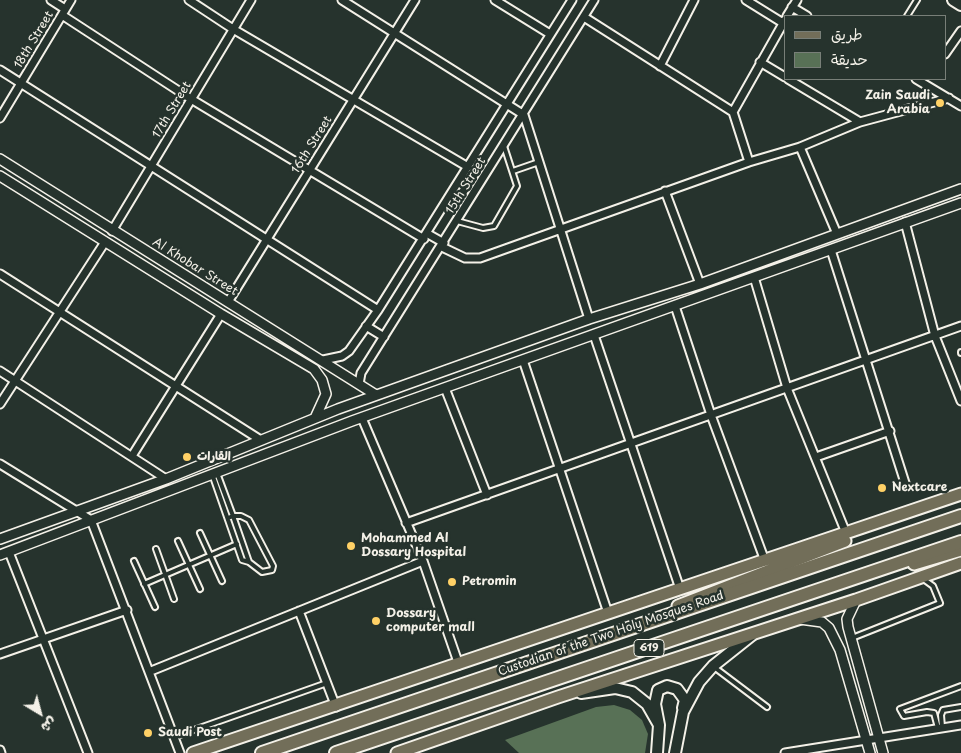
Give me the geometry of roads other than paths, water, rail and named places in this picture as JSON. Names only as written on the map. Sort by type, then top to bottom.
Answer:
[{"type":"highway","name":"Custodian of the Two Holy Mosques Road","points":[[262,753],[961,516]]},
{"type":"highway","name":"Custodian of the Two Holy Mosques Road","points":[[336,753],[961,542]]},
{"type":"main road","points":[[953,0],[961,5]]},
{"type":"main road","points":[[193,753],[336,707],[608,613],[961,495]]},
{"type":"main road","points":[[564,651],[961,495]]},
{"type":"main road","points":[[790,601],[961,550]]},
{"type":"main road","points":[[397,753],[558,697],[856,600],[961,563]]},
{"type":"main road","points":[[683,712],[699,682],[712,666],[753,634]]},
{"type":"main road","points":[[657,753],[659,725],[656,694],[661,687],[667,686],[677,689],[684,700],[675,753]]},
{"type":"main road","points":[[558,697],[615,688],[632,692],[647,704],[659,725]]},
{"type":"street","points":[[51,0],[64,12],[191,99],[309,170],[426,236],[472,259],[749,162],[800,148],[860,122],[949,98]]},
{"type":"street","name":"18th Street","points":[[0,118],[71,0]]},
{"type":"street","points":[[189,0],[233,29],[468,167]]},
{"type":"street","name":"17th Street","points":[[112,231],[250,0]]},
{"type":"street","points":[[342,0],[524,115],[589,319]]},
{"type":"street","name":"16th Street","points":[[228,302],[415,0]]},
{"type":"street","points":[[495,0],[550,34]]},
{"type":"street","name":"15th Street","points":[[323,360],[342,356],[349,351],[378,310],[572,0]]},
{"type":"street","name":"15th Street","points":[[359,384],[361,373],[443,245],[594,0]]},
{"type":"street","points":[[660,66],[694,0]]},
{"type":"street","points":[[746,0],[784,19]]},
{"type":"street","points":[[788,15],[797,0]]},
{"type":"street","points":[[792,7],[805,15]]},
{"type":"street","points":[[584,17],[733,112],[749,162]]},
{"type":"street","points":[[733,112],[784,22]]},
{"type":"street","points":[[946,53],[961,31]]},
{"type":"street","points":[[760,62],[784,77]]},
{"type":"street","points":[[0,70],[378,310]]},
{"type":"street","points":[[789,80],[860,122]]},
{"type":"street","points":[[926,81],[961,106]]},
{"type":"street","points":[[800,148],[837,234]]},
{"type":"street","name":"Al Khobar Street","points":[[0,159],[376,395]]},
{"type":"street","name":"Al Khobar Street","points":[[0,176],[221,314],[314,368],[322,380],[326,394],[315,418]]},
{"type":"street","points":[[0,539],[166,479],[260,439],[376,395],[589,319],[700,284],[961,189]]},
{"type":"street","points":[[665,191],[700,284]]},
{"type":"street","points":[[88,753],[42,638],[4,554],[362,418],[961,203]]},
{"type":"street","points":[[905,222],[935,336],[961,401]]},
{"type":"street","points":[[0,404],[105,242]]},
{"type":"street","points":[[831,250],[906,486]]},
{"type":"street","points":[[0,274],[260,439]]},
{"type":"street","points":[[754,277],[787,388],[846,533]]},
{"type":"street","points":[[675,306],[711,415],[765,561]]},
{"type":"street","points":[[132,456],[221,314]]},
{"type":"street","points":[[366,326],[384,337]]},
{"type":"street","points":[[406,523],[961,326]]},
{"type":"street","points":[[594,335],[680,589]]},
{"type":"street","points":[[284,351],[290,340]]},
{"type":"street","points":[[523,360],[608,613]]},
{"type":"street","points":[[0,371],[166,479]]},
{"type":"street","points":[[445,388],[487,495]]},
{"type":"street","points":[[362,418],[422,561],[459,665]]},
{"type":"street","points":[[816,457],[890,431]]},
{"type":"street","points":[[0,464],[76,513],[92,520],[151,671],[180,753]]},
{"type":"street","points":[[151,671],[422,561]]},
{"type":"street","points":[[856,600],[847,619],[882,753]]},
{"type":"street","points":[[0,654],[127,610]]},
{"type":"street","points":[[299,611],[336,707]]},
{"type":"street","points":[[799,618],[822,622],[829,628],[840,650],[870,753]]},
{"type":"street","points":[[785,753],[961,725]]},
{"type":"lane","points":[[908,15],[917,0]]},
{"type":"lane","points":[[457,221],[483,228],[494,226],[516,190],[513,172],[504,146]]},
{"type":"lane","points":[[513,172],[539,162]]},
{"type":"lane","points":[[215,474],[233,516],[249,562]]},
{"type":"lane","points":[[215,474],[228,518],[242,560],[249,562],[262,572],[272,570],[272,566],[252,524],[245,517],[233,516],[228,518]]},
{"type":"lane","points":[[200,533],[222,581]]},
{"type":"lane","points":[[178,541],[200,589]]},
{"type":"lane","points":[[144,584],[237,544]]},
{"type":"lane","points":[[156,549],[174,599]]},
{"type":"lane","points":[[134,561],[155,607]]},
{"type":"lane","points":[[852,638],[940,603],[934,586],[920,577]]},
{"type":"lane","points":[[712,666],[767,707]]},
{"type":"lane","points":[[174,737],[327,683]]},
{"type":"lane","points":[[940,728],[934,713],[927,712],[907,716],[902,714],[900,709],[961,686]]},
{"type":"lane","points":[[940,728],[943,710],[961,707]]},
{"type":"place","name":"Zain Saudi Arabia","points":[[940,103]]},
{"type":"place","name":"القارات","points":[[187,457]]},
{"type":"place","name":"Nextcare","points":[[882,488]]},
{"type":"place","name":"Mohammed Al Dossary Hospital","points":[[351,546]]},
{"type":"place","name":"Petromin","points":[[452,582]]},
{"type":"place","name":"Dossary computer mall","points":[[376,621]]},
{"type":"place","name":"Saudi Post","points":[[148,733]]}]
